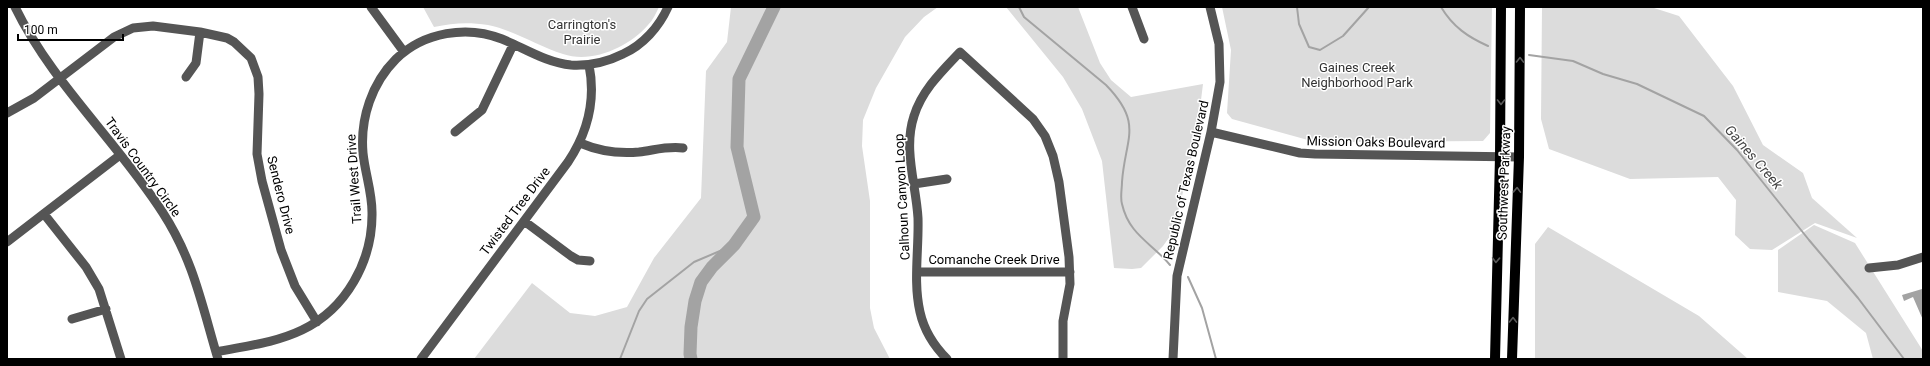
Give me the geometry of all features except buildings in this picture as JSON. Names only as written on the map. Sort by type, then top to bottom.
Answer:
[{"type":"main road","name":"Southwest Parkway","points":[[1494,359],[1500,156],[1501,7]]},
{"type":"main road","name":"Southwest Parkway","points":[[1512,359],[1519,156],[1520,7]]},
{"type":"street","name":"Travis Country Circle","points":[[15,7],[34,42],[153,198],[180,243],[201,296],[217,356]]},
{"type":"street","points":[[371,7],[404,52]]},
{"type":"street","name":"Trail West Drive","points":[[217,356],[278,339],[302,330],[317,322],[337,304],[349,290],[366,255],[372,213],[370,189],[363,154],[365,117],[376,86],[392,64],[404,52],[429,38],[460,32],[489,35],[556,62],[571,65],[589,64],[616,58],[638,45],[655,28],[668,7]]},
{"type":"street","points":[[1132,7],[1144,39]]},
{"type":"street","name":"Republic of Texas Boulevard","points":[[1173,359],[1177,276],[1219,92],[1220,54],[1216,24],[1210,7]]},
{"type":"street","name":"Sendero Drive","points":[[7,112],[34,98],[114,36],[133,28],[153,26],[200,32],[227,38],[234,42],[247,53],[254,64],[259,85],[257,147],[262,181],[289,272],[317,322]]},
{"type":"street","points":[[186,76],[196,63],[200,32]]},
{"type":"street","points":[[455,132],[473,119],[482,110],[513,45]]},
{"type":"street","name":"Calhoun Canyon Loop","points":[[947,359],[933,342],[923,322],[918,299],[918,218],[909,144],[914,115],[926,91],[960,52],[1025,111],[1045,136],[1056,168],[1068,245],[1070,272],[1070,284],[1063,321],[1063,359]]},
{"type":"street","name":"Twisted Tree Drive","points":[[421,359],[580,143],[592,98],[593,87],[589,64]]},
{"type":"street","name":"Mission Oaks Boulevard","points":[[1211,132],[1300,153],[1519,156]]},
{"type":"street","points":[[580,143],[601,150],[621,152],[638,152],[663,147],[683,148]]},
{"type":"street","points":[[7,242],[120,155]]},
{"type":"street","points":[[914,184],[947,179]]},
{"type":"street","points":[[44,214],[93,277],[106,308],[120,359]]},
{"type":"street","points":[[524,221],[571,256],[578,260],[590,261]]},
{"type":"street","points":[[1869,268],[1898,265],[1923,257]]},
{"type":"street","name":"Comanche Creek Drive","points":[[918,272],[1070,272]]},
{"type":"street","points":[[72,319],[106,308]]},
{"type":"green space","name":"Carrington's Prairie","points":[[423,7],[659,7],[650,23],[631,40],[609,52],[586,57],[574,57],[544,47],[497,27],[488,25],[461,23],[434,27]]},
{"type":"green space","points":[[731,7],[938,7],[924,17],[905,37],[876,88],[863,120],[862,146],[870,201],[870,308],[874,328],[890,359],[474,359],[532,283],[570,313],[595,316],[627,307],[654,258],[701,198],[706,71],[727,42]]},
{"type":"green space","points":[[1006,7],[1078,7],[1100,63],[1111,80],[1131,97],[1203,84],[1196,140],[1173,232],[1163,246],[1141,268],[1114,268],[1102,161],[1082,109],[1063,77]]},
{"type":"green space","name":"Gaines Creek Neighborhood Park","points":[[1222,7],[1492,7],[1490,133],[1483,141],[1334,142],[1308,140],[1232,119],[1227,113],[1231,50]]},
{"type":"green space","points":[[1542,7],[1654,8],[1679,16],[1733,86],[1763,145],[1803,173],[1812,198],[1857,238],[1815,223],[1772,250],[1750,249],[1735,235],[1736,200],[1718,177],[1630,179],[1549,149],[1541,119]]},
{"type":"green space","points":[[1814,225],[1855,243],[1923,351],[1923,359],[1873,359],[1866,333],[1827,301],[1778,292],[1778,250]]},
{"type":"green space","points":[[1548,227],[1699,316],[1748,359],[1535,359],[1535,244]]},
{"type":"shaded area","points":[[1922,289],[1923,320],[1913,297],[1904,301],[1902,295]]},
{"type":"waterway","points":[[691,359],[691,327],[695,301],[701,282],[712,267],[734,245],[754,217],[737,147],[739,79],[774,7]]},
{"type":"waterway","points":[[1019,7],[1024,17],[1106,85],[1125,110],[1129,121],[1128,142],[1121,196],[1125,215],[1130,224],[1142,238],[1170,265]]},
{"type":"waterway","name":"Gaines Creek","points":[[1297,7],[1299,24],[1309,47],[1320,50],[1343,36],[1369,7]]},
{"type":"waterway","name":"Gaines Creek","points":[[1441,7],[1456,26],[1462,31],[1488,46]]},
{"type":"waterway","name":"Gaines Creek","points":[[1529,55],[1573,61],[1603,74],[1637,84],[1704,116],[1737,150],[1809,240],[1858,298],[1904,359]]},
{"type":"waterway","points":[[620,359],[639,311],[647,299],[694,262],[734,245]]},
{"type":"waterway","points":[[1188,277],[1202,308],[1216,359]]}]
